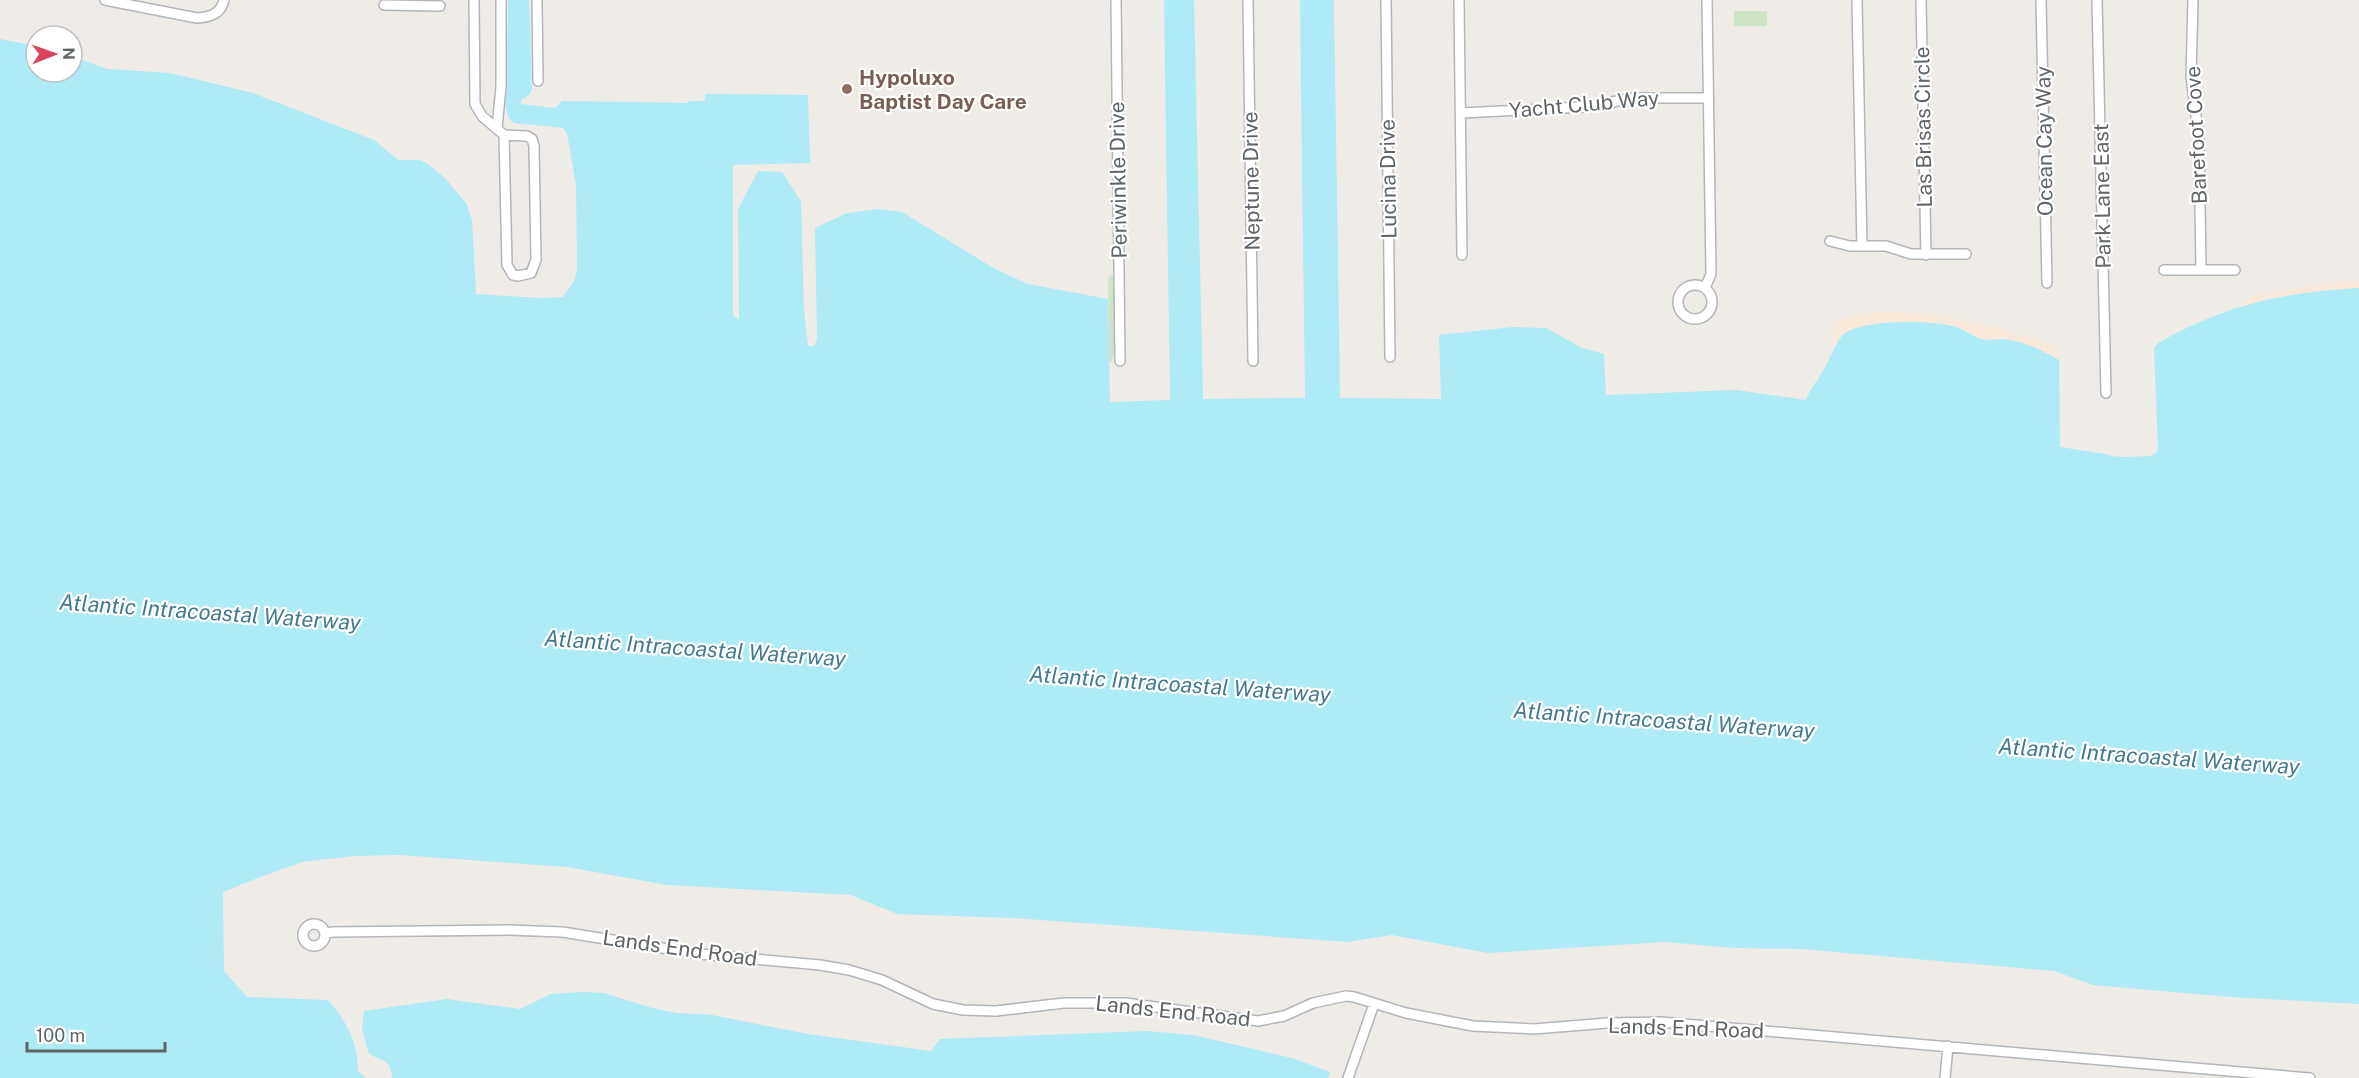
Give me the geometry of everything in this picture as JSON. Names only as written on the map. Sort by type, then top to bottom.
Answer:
[{"type":"street","points":[[105,0],[197,18],[217,13],[224,0]]},
{"type":"street","points":[[474,0],[475,105],[482,116],[501,132],[527,136],[532,139],[534,147],[536,260],[531,273],[526,276],[513,275],[507,265],[501,132],[501,0]]},
{"type":"street","points":[[537,0],[538,81]]},
{"type":"street","name":"Periwinkle Drive","points":[[1116,0],[1120,361]]},
{"type":"street","name":"Neptune Drive","points":[[1248,0],[1254,361]]},
{"type":"street","name":"Lucina Drive","points":[[1386,0],[1390,357]]},
{"type":"street","points":[[1459,0],[1462,255]]},
{"type":"street","points":[[1705,288],[1711,274],[1707,0]]},
{"type":"street","points":[[1857,0],[1862,246]]},
{"type":"street","name":"Las Brisas Circle","points":[[1921,0],[1926,255]]},
{"type":"street","name":"Ocean Cay Way","points":[[2041,0],[2047,283]]},
{"type":"street","name":"Park Lane East","points":[[2097,0],[2106,393]]},
{"type":"street","name":"Barefoot Cove","points":[[2193,0],[2191,75],[2199,140],[2201,270]]},
{"type":"street","points":[[384,5],[411,3],[440,6]]},
{"type":"street","name":"Yacht Club Way","points":[[1461,113],[1584,107],[1634,98],[1708,98]]},
{"type":"street","points":[[1830,242],[1886,246],[1911,254],[1966,254]]},
{"type":"street","points":[[2164,270],[2235,270]]},
{"type":"street","name":"Lands End Road","points":[[325,933],[482,930],[562,932],[700,954],[820,965],[849,970],[882,980],[933,1004],[963,1011],[996,1011],[1064,1003],[1126,1003],[1258,1021],[1271,1020],[1312,1004],[1346,996],[1439,1021],[1473,1026],[1534,1029],[1607,1023],[1661,1022],[2310,1078]]},
{"type":"street","points":[[1348,1078],[1374,1004]]},
{"type":"street","points":[[1945,1078],[1947,1046]]},
{"type":"green space","points":[[1734,11],[1767,11],[1767,26],[1734,26]]},
{"type":"green space","points":[[1114,274],[1115,349],[1112,362],[1109,362],[1108,278]]},
{"type":"sand","points":[[2343,281],[2359,281],[2359,288],[2267,298],[2246,305],[2250,297],[2255,295]]},
{"type":"sand","points":[[1882,312],[1949,318],[1992,327],[2055,346],[2059,360],[2037,348],[2002,339],[1986,340],[1967,331],[1841,337],[1834,351],[1834,328],[1837,322],[1863,314]]},
{"type":"water","name":"Atlantic Intracoastal Waterway","points":[[508,0],[529,0],[532,89],[530,94],[521,100],[521,104],[555,108],[562,101],[688,103],[689,101],[705,101],[705,94],[808,95],[810,163],[733,165],[733,316],[739,319],[738,209],[758,171],[782,172],[801,201],[804,309],[808,345],[813,347],[817,340],[815,228],[847,213],[878,209],[902,212],[995,269],[1028,284],[1108,299],[1110,402],[1170,400],[1164,0],[1194,0],[1203,399],[1305,398],[1300,0],[1334,0],[1340,398],[1441,399],[1439,335],[1513,327],[1546,328],[1582,348],[1604,354],[1606,395],[1736,390],[1806,400],[1841,337],[1849,331],[1862,326],[1896,322],[1931,323],[1956,327],[1981,339],[2003,339],[2025,344],[2059,360],[2060,447],[2115,456],[2151,456],[2157,452],[2158,447],[2154,348],[2158,343],[2207,319],[2255,303],[2305,293],[2359,288],[2359,1004],[2230,997],[2093,985],[2054,971],[1800,949],[1735,948],[1665,942],[1488,953],[1392,935],[1348,942],[1011,918],[897,914],[851,895],[667,885],[567,867],[400,855],[353,856],[302,862],[223,892],[224,971],[247,997],[328,1000],[341,1016],[350,1033],[356,1051],[358,1071],[366,1078],[0,1078],[0,39],[24,44],[24,84],[84,84],[84,60],[107,69],[170,73],[253,93],[374,140],[398,160],[420,160],[445,178],[466,203],[472,220],[476,294],[563,297],[575,279],[577,269],[576,185],[567,133],[563,128],[514,123],[508,117],[506,107]]},
{"type":"water","points":[[604,993],[676,1013],[712,1015],[808,1034],[931,1051],[940,1039],[1147,1031],[1193,1035],[1292,1058],[1330,1072],[1328,1078],[392,1078],[388,1064],[369,1054],[362,1029],[364,1011],[447,999],[520,1009],[551,994]]},
{"type":"place","name":"Hypoluxo Baptist Day Care","points":[[847,89]]}]
